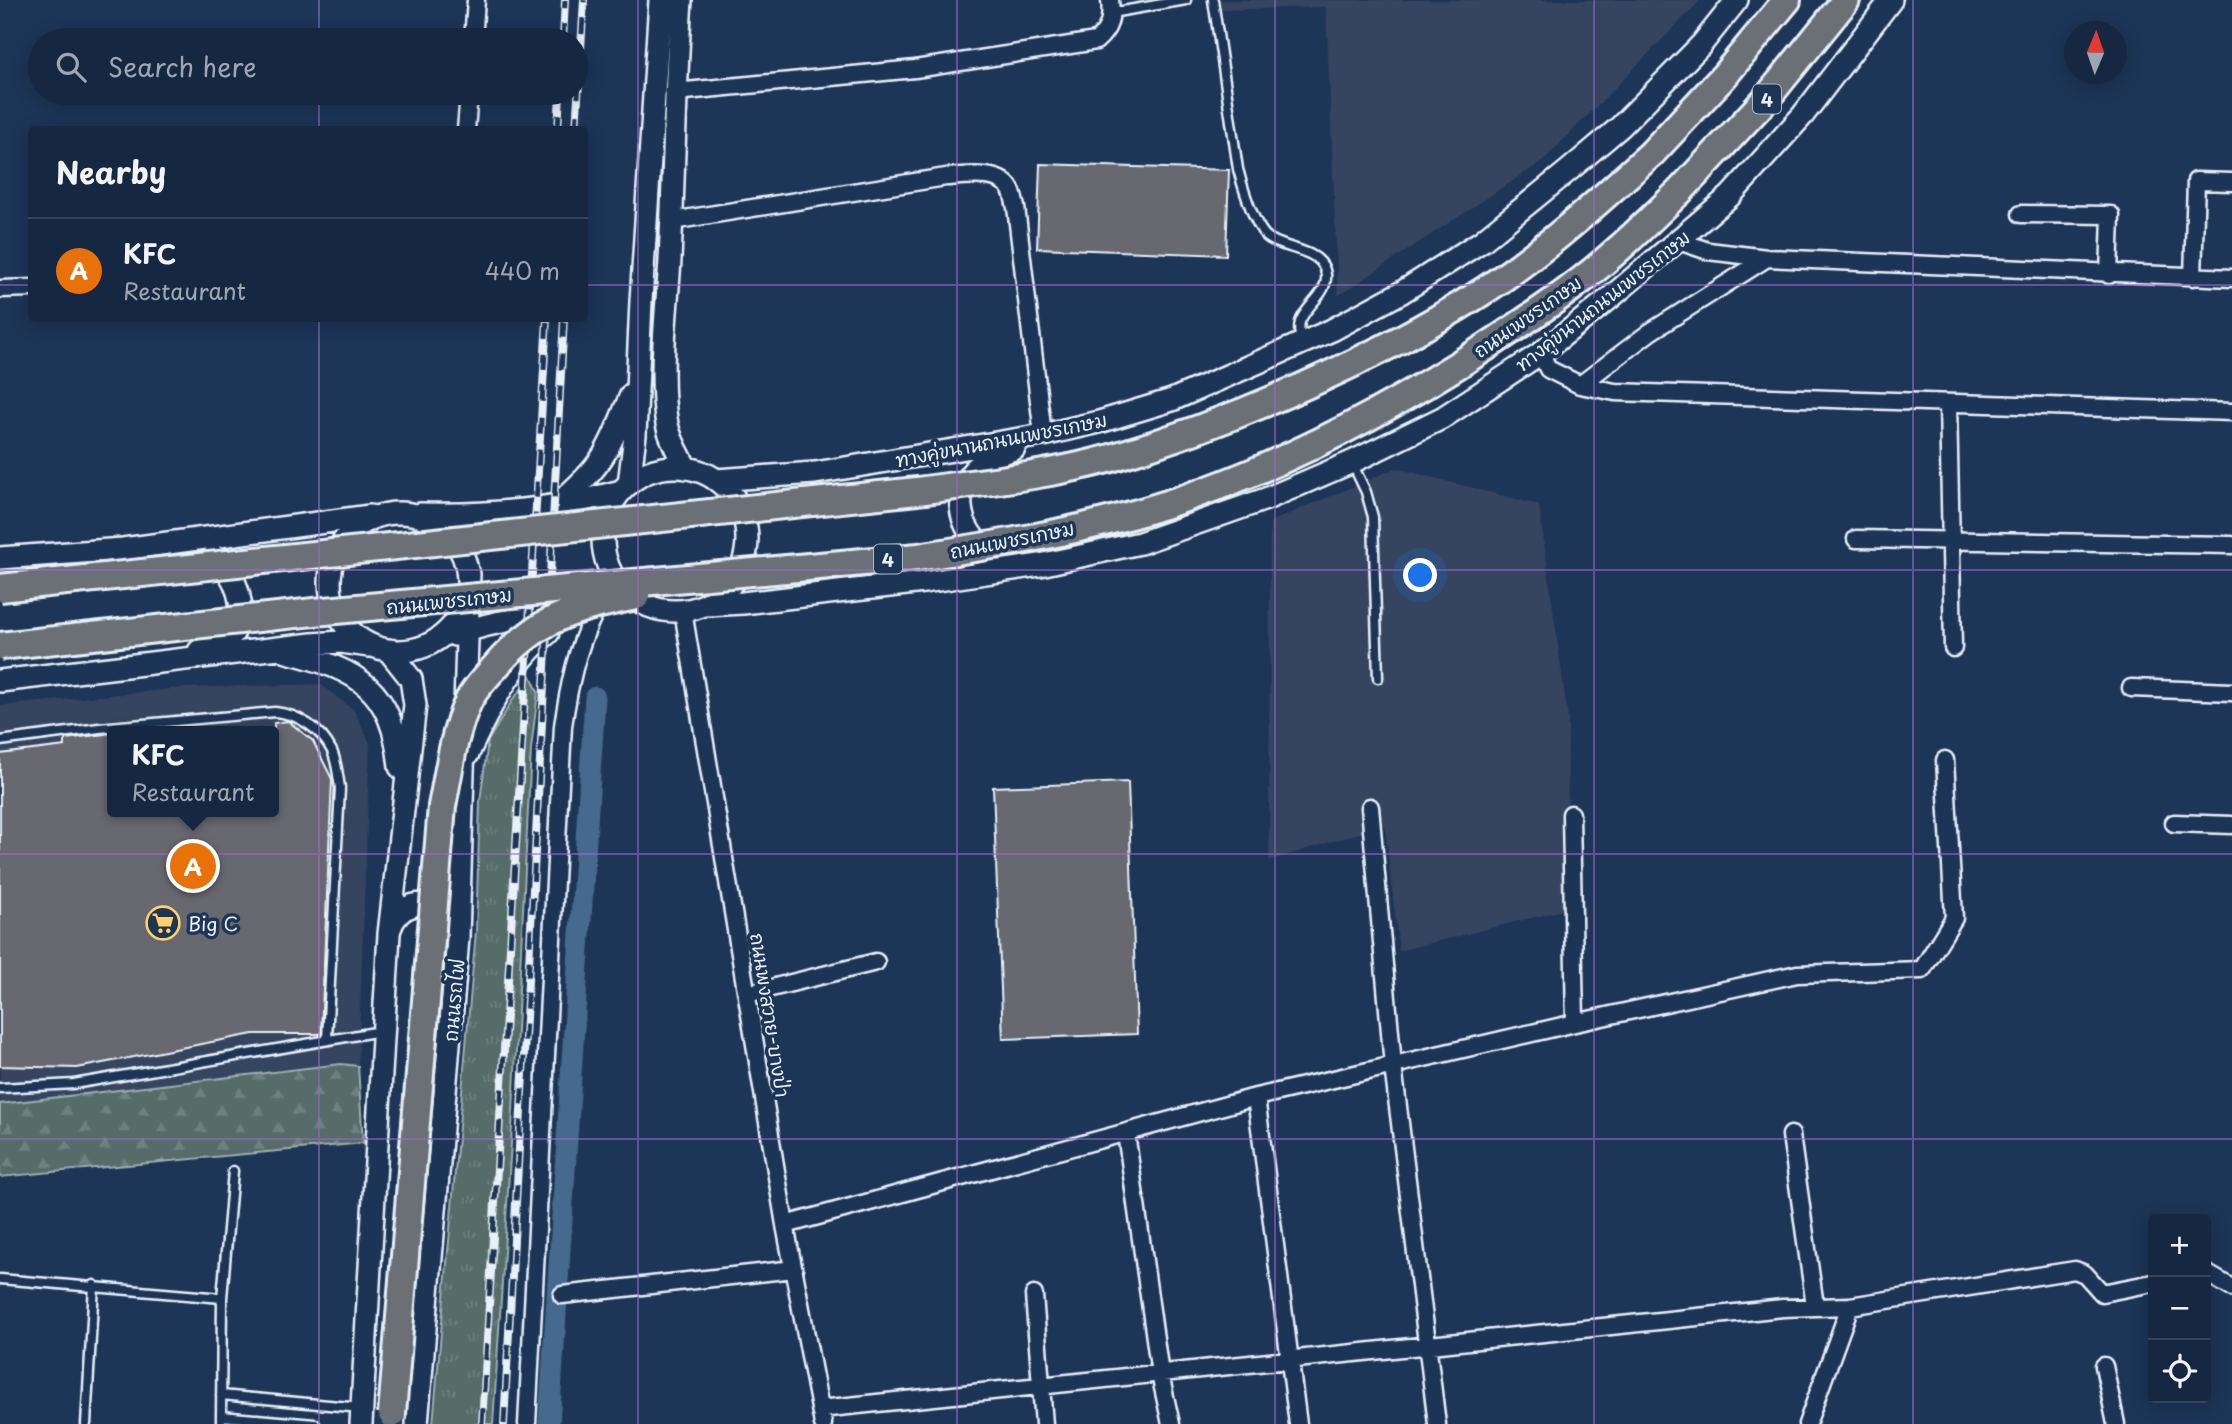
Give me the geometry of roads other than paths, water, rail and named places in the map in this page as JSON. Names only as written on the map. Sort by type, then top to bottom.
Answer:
[{"type":"highway","name":"4","points":[[0,588],[917,491],[1019,477],[1109,458],[1206,426],[1316,383],[1427,325],[1512,271],[1588,212],[1651,153],[1724,76],[1787,0]]},
{"type":"highway","name":"ถนนเพชรเกษม","points":[[0,646],[314,612],[918,556],[1008,543],[1128,516],[1252,474],[1343,431],[1422,388],[1527,320],[1613,254],[1680,191],[1766,99],[1846,0]]},
{"type":"highway","points":[[391,1419],[442,807],[460,724],[469,699],[515,644],[541,625],[586,606],[646,594],[918,556]]},
{"type":"main road","points":[[625,488],[635,435],[660,0]]},
{"type":"main road","points":[[681,0],[675,92],[665,406],[673,443],[687,468]]},
{"type":"main road","name":"ทางคู่ขนานถนนเพชรเกษม","points":[[716,480],[815,473],[1044,435],[1099,422],[1172,400],[1332,330],[1402,292],[1482,241],[1620,127],[1701,45],[1737,0]]},
{"type":"main road","name":"ทางคู่ขนานถนนเพชรเกษม","points":[[707,605],[949,579],[1040,565],[1140,543],[1266,499],[1352,462],[1442,418],[1541,352],[1679,241],[1730,196],[1803,115],[1891,0]]},
{"type":"main road","points":[[557,505],[583,481],[601,458],[612,440],[636,384]]},
{"type":"main road","points":[[1099,422],[990,457],[976,467],[967,480],[962,496],[961,512],[966,530],[977,544],[992,555],[1010,559],[1140,543]]},
{"type":"main road","points":[[666,468],[687,468],[716,480],[734,497],[746,520],[748,545],[741,569],[727,590],[707,605],[683,611],[660,610],[640,602],[623,589],[610,572],[604,551],[603,530],[609,509],[625,488],[646,473],[666,468]]},
{"type":"main road","points":[[123,549],[389,513],[461,515],[536,509],[625,488]]},
{"type":"main road","points":[[362,1416],[388,934],[415,705],[411,679],[381,649],[355,636],[340,618],[331,597],[330,575],[336,553],[349,534],[367,520],[389,513]]},
{"type":"main road","points":[[411,514],[433,521],[450,534],[463,553],[469,574],[468,596],[460,617],[446,634],[427,646]]},
{"type":"main road","points":[[0,558],[190,546],[209,552],[225,565],[238,591],[238,619],[230,636],[214,647],[149,664]]},
{"type":"main road","name":"ถนนรถไฟ","points":[[417,1424],[458,938],[468,585]]},
{"type":"main road","name":"ถนนเพชรเกษม","points":[[381,649],[407,651],[467,630],[529,617],[660,610]]},
{"type":"main road","points":[[463,764],[482,722],[527,653],[545,635],[585,614]]},
{"type":"main road","points":[[0,681],[341,642],[381,649]]},
{"type":"main road","points":[[273,649],[320,660],[341,669],[365,684],[376,696],[388,713],[394,728],[404,804]]},
{"type":"main road","points":[[388,934],[397,915],[415,904],[426,903],[445,910],[457,927],[458,938]]},
{"type":"street","points":[[474,28],[476,0]]},
{"type":"street","points":[[675,92],[915,69],[1096,41],[1107,31],[1111,7]]},
{"type":"street","points":[[466,126],[468,105]]},
{"type":"street","points":[[672,220],[946,177],[981,176],[1000,180],[1012,191],[1016,207],[1044,435]]},
{"type":"street","points":[[2193,277],[2196,181],[2232,182]]},
{"type":"street","points":[[2021,214],[2111,215],[2109,275]]},
{"type":"street","points":[[1679,241],[1708,251],[1767,258],[2109,275],[2232,278]]},
{"type":"street","points":[[1580,385],[1650,332],[1767,258]]},
{"type":"street","points":[[0,289],[28,288]]},
{"type":"street","points":[[1541,352],[1548,369],[1580,385],[1615,392],[2232,412]]},
{"type":"street","points":[[1948,403],[1953,648]]},
{"type":"street","points":[[1856,539],[2232,545]]},
{"type":"street","name":"ถนนพงสวาย-บางป่า","points":[[683,611],[785,1224],[822,1416]]},
{"type":"street","points":[[527,1424],[562,726],[585,614]]},
{"type":"street","points":[[2131,688],[2232,692]]},
{"type":"street","points":[[785,1224],[1256,1097],[1575,1023],[1797,974],[1922,970],[1954,918],[1945,760]]},
{"type":"street","points":[[1370,807],[1393,1066],[1437,1424]]},
{"type":"street","points":[[1571,814],[1575,1023]]},
{"type":"street","points":[[2174,823],[2232,825]]},
{"type":"street","points":[[747,994],[876,962]]},
{"type":"street","points":[[1256,1097],[1298,1424]]},
{"type":"street","points":[[1126,1133],[1160,1374],[1171,1424]]},
{"type":"street","points":[[1791,1135],[1815,1306]]},
{"type":"street","points":[[562,1295],[794,1269]]},
{"type":"street","points":[[822,1416],[1040,1386],[1815,1306],[1850,1306],[2076,1270],[2085,1274],[2102,1293],[2148,1284]]},
{"type":"street","points":[[2211,1276],[2232,1288]]},
{"type":"street","points":[[1034,1295],[1044,1424]]},
{"type":"street","points":[[1807,1424],[1850,1306]]},
{"type":"street","points":[[2104,1366],[2116,1424]]},
{"type":"lane","points":[[1111,7],[1186,0]]},
{"type":"lane","points":[[1213,0],[1238,169],[1244,190],[1265,235],[1276,243],[1302,251],[1320,261],[1325,269],[1326,284],[1300,320],[1302,344]]},
{"type":"lane","points":[[1352,462],[1366,492],[1373,517],[1378,678]]},
{"type":"lane","points":[[121,726],[288,713],[312,727],[332,751],[340,788],[327,1040]]},
{"type":"lane","points":[[0,741],[107,727]]},
{"type":"lane","points":[[0,1088],[74,1084],[384,1031]]},
{"type":"lane","points":[[233,1171],[222,1298],[221,1420],[314,1424]]},
{"type":"lane","points":[[0,1279],[222,1298]]},
{"type":"lane","points":[[86,1424],[94,1285]]},
{"type":"lane","points":[[221,1395],[362,1416]]},
{"type":"waterway","points":[[549,1424],[595,697]]},
{"type":"railway","points":[[564,28],[565,0]]},
{"type":"railway","points":[[582,28],[584,0]]},
{"type":"railway","points":[[558,126],[559,105]]},
{"type":"railway","points":[[576,126],[578,105]]},
{"type":"railway","points":[[482,1424],[547,322]]},
{"type":"railway","points":[[504,1424],[564,322]]},
{"type":"place","name":"KFC","points":[[193,866]]},
{"type":"place","name":"Big C","points":[[163,923]]}]
